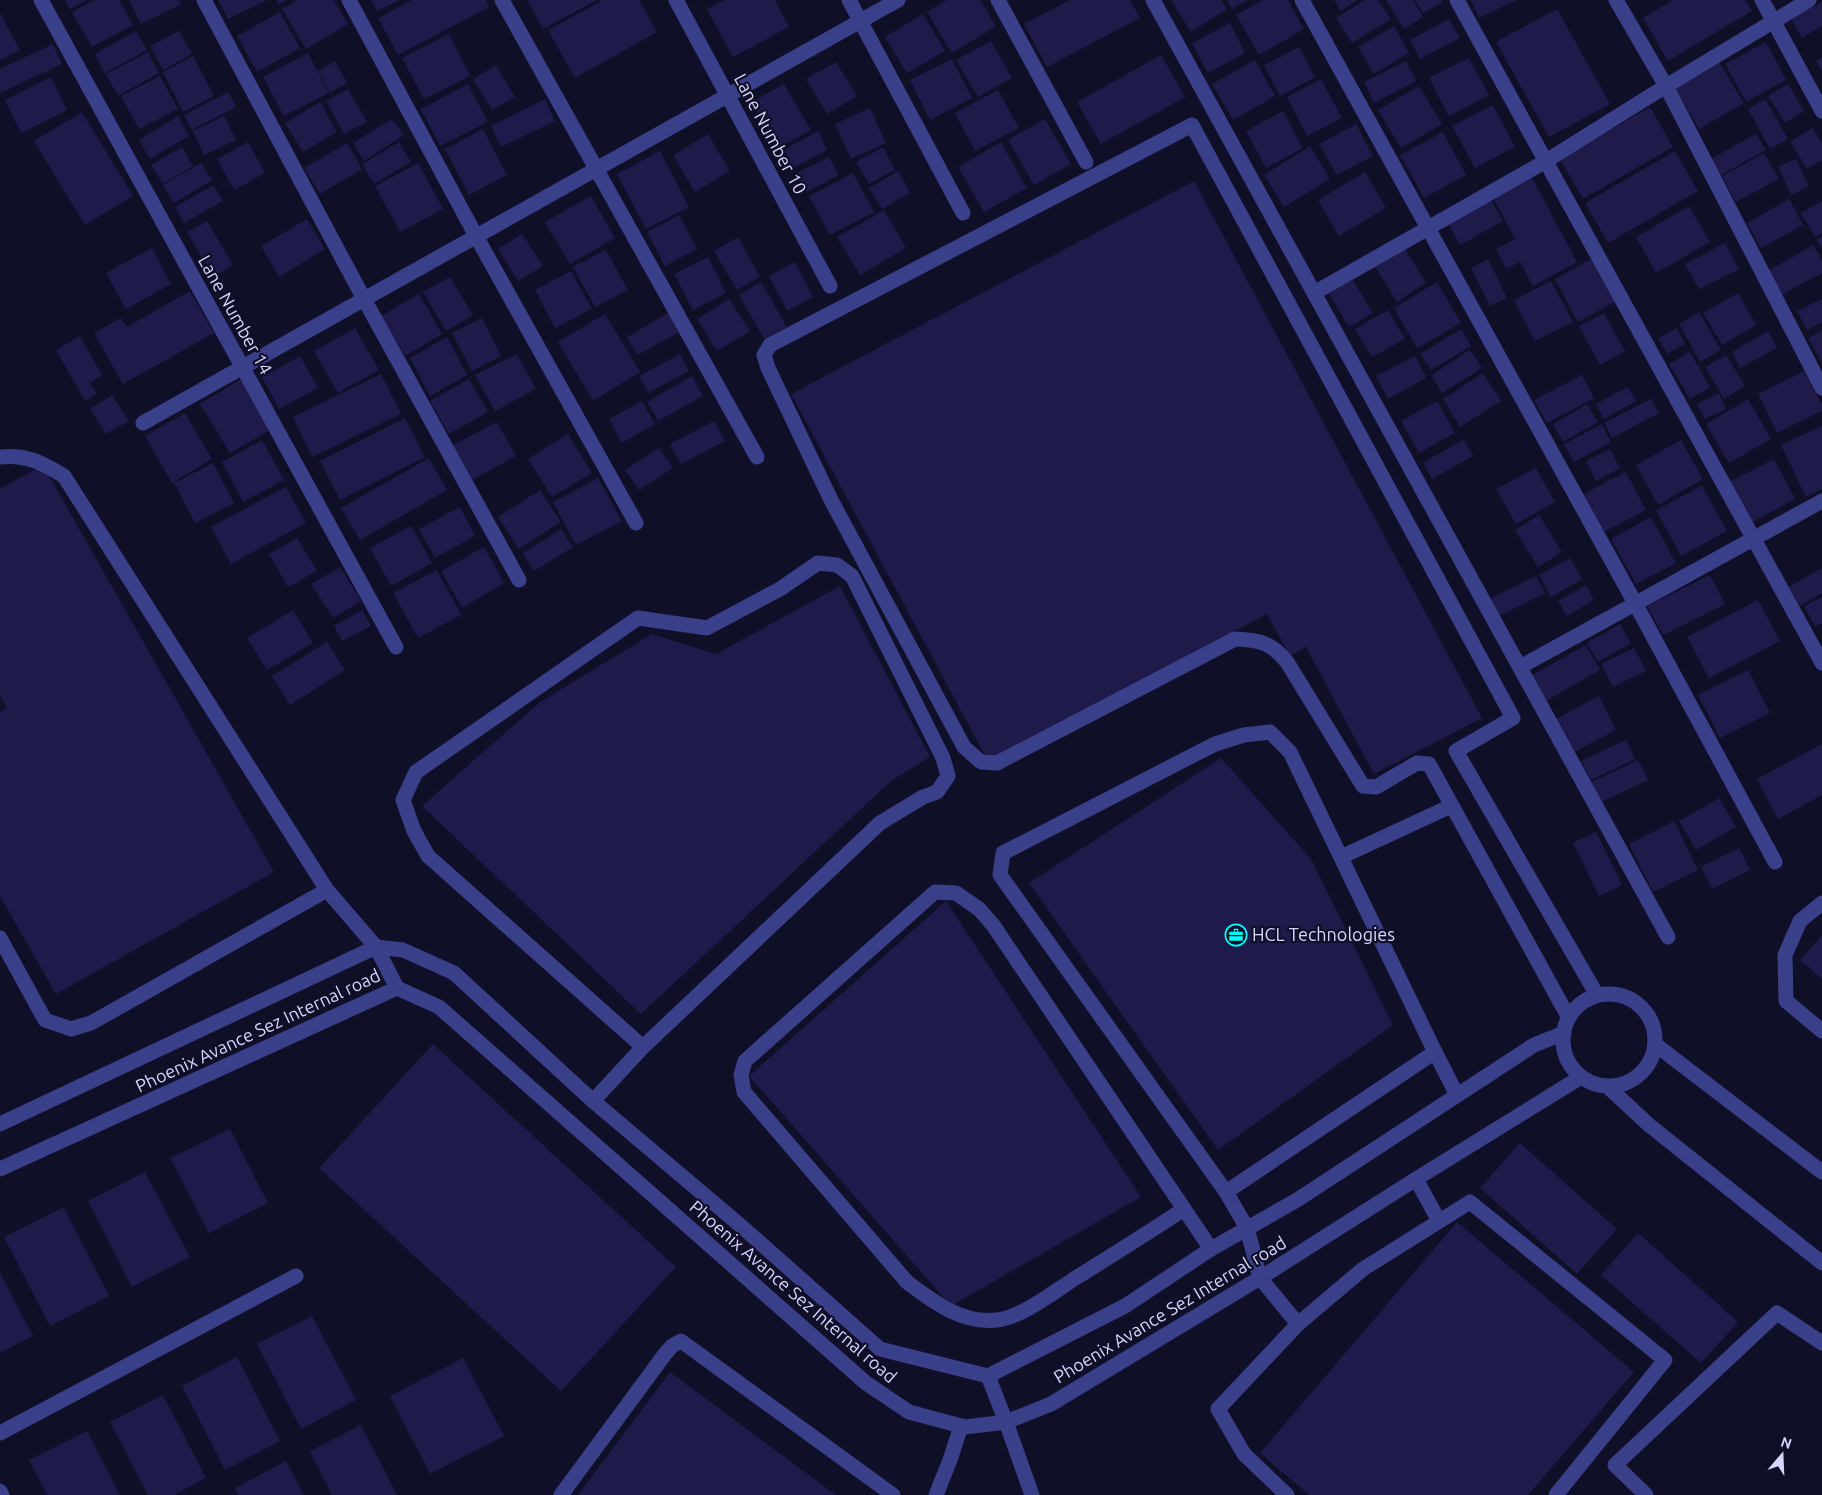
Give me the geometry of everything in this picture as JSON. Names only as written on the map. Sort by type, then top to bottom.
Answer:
[{"type":"street","name":"Lane Number 14","points":[[41,0],[396,647]]},
{"type":"street","points":[[204,0],[364,299],[519,580]]},
{"type":"street","points":[[348,0],[476,236],[636,523]]},
{"type":"street","points":[[502,0],[757,457]]},
{"type":"street","name":"Lane Number 10","points":[[676,0],[830,286]]},
{"type":"street","points":[[849,0],[963,213]]},
{"type":"street","points":[[143,423],[898,0]]},
{"type":"street","points":[[998,0],[1086,162]]},
{"type":"street","points":[[1153,0],[1668,937]]},
{"type":"street","points":[[1302,0],[1635,603],[1775,862]]},
{"type":"street","points":[[1457,0],[1822,663]]},
{"type":"street","points":[[1616,0],[1666,86],[1822,388]]},
{"type":"street","points":[[1762,0],[1822,111]]},
{"type":"street","points":[[1314,294],[1546,161],[1809,0]]},
{"type":"street","points":[[1566,1026],[1428,764],[1416,763],[1376,787],[1363,786],[1277,649],[1255,640],[1235,639],[997,763],[981,762],[964,747],[831,500],[768,368],[764,355],[770,344],[1192,125],[1513,718],[1456,751],[1597,995]]},
{"type":"street","points":[[0,457],[10,456],[39,461],[64,476],[327,890],[376,947],[397,988]]},
{"type":"street","points":[[1520,667],[1753,537],[1822,501]]},
{"type":"street","points":[[593,1101],[643,1047],[880,823],[923,797],[937,792],[948,776],[944,758],[852,576],[837,565],[818,563],[780,589],[708,628],[638,618],[416,772],[404,800],[414,831],[428,856],[643,1047]]},
{"type":"street","points":[[1298,1324],[1260,1278],[1247,1228],[1226,1192],[1000,875],[1004,853],[1214,744],[1244,734],[1270,732],[1290,752],[1457,1095]]},
{"type":"street","points":[[1341,857],[1451,806]]},
{"type":"street","points":[[0,938],[45,1020],[71,1028],[91,1023],[327,890]]},
{"type":"street","points":[[1184,1209],[1027,1309],[997,1320],[973,1319],[954,1314],[933,1302],[907,1282],[744,1092],[740,1075],[746,1061],[935,892],[956,893],[979,908],[993,926],[1211,1249]]},
{"type":"street","points":[[1822,902],[1800,921],[1785,955],[1786,1001],[1822,1031]]},
{"type":"street","name":"Phoenix Avance Sez Internal road","points":[[0,1124],[376,947],[402,950],[454,973],[593,1101],[734,1220],[880,1349],[988,1376],[1125,1306],[1211,1249],[1297,1200],[1566,1026]]},
{"type":"street","name":"Phoenix Avance Sez Internal road","points":[[0,1169],[397,988],[439,1007],[866,1383],[909,1412],[965,1427],[1006,1422],[1051,1404],[1260,1278],[1416,1178],[1581,1077]]},
{"type":"street","points":[[1597,995],[1622,996],[1637,1003],[1648,1014],[1655,1029],[1656,1044],[1652,1058],[1640,1075],[1622,1085],[1608,1087],[1593,1084],[1581,1077],[1572,1068],[1566,1057],[1563,1045],[1566,1026],[1578,1007],[1597,995]]},
{"type":"street","points":[[1656,1044],[1822,1172]]},
{"type":"street","points":[[1226,1192],[1435,1052]]},
{"type":"street","points":[[1608,1087],[1649,1125],[1822,1263]]},
{"type":"street","points":[[1416,1178],[1439,1221]]},
{"type":"street","points":[[1287,1495],[1244,1454],[1218,1409],[1298,1324],[1362,1270],[1470,1202],[1665,1360],[1556,1495]]},
{"type":"street","points":[[0,1433],[296,1276]]},
{"type":"street","points":[[1646,1495],[1615,1465],[1777,1313],[1822,1343]]},
{"type":"street","points":[[561,1495],[665,1354],[672,1346],[681,1342],[893,1495]]},
{"type":"street","points":[[988,1376],[1032,1495]]},
{"type":"street","points":[[936,1495],[961,1426]]},
{"type":"street","points":[[0,1491],[2,1495]]},
{"type":"building","points":[[65,0],[87,0],[70,9]]},
{"type":"building","points":[[94,0],[119,0],[133,25],[92,47],[72,12]]},
{"type":"building","points":[[129,0],[179,0],[181,4],[141,24]]},
{"type":"building","points":[[218,0],[267,0],[228,19]]},
{"type":"building","points":[[276,0],[287,0],[279,5]]},
{"type":"building","points":[[298,0],[334,0],[348,24],[306,49],[282,9]]},
{"type":"building","points":[[371,0],[400,0],[377,11]]},
{"type":"building","points":[[412,0],[486,0],[489,7],[398,55],[378,18]]},
{"type":"building","points":[[527,0],[597,0],[543,29]]},
{"type":"building","points":[[603,0],[639,0],[657,32],[575,78],[548,30]]},
{"type":"building","points":[[724,0],[775,0],[789,27],[733,57],[707,9]]},
{"type":"building","points":[[946,0],[980,0],[996,26],[952,53],[927,12]]},
{"type":"building","points":[[1070,0],[1130,0],[1140,18],[1047,67],[1024,24]]},
{"type":"building","points":[[1171,0],[1222,0],[1227,9],[1191,32]]},
{"type":"building","points":[[1227,0],[1248,0],[1232,9]]},
{"type":"building","points":[[1263,0],[1288,0],[1304,29],[1259,55],[1236,15]]},
{"type":"building","points":[[1334,0],[1357,0],[1341,11]]},
{"type":"building","points":[[1365,0],[1378,0],[1391,19],[1352,43],[1336,18]]},
{"type":"building","points":[[1386,0],[1413,0],[1423,17],[1404,29]]},
{"type":"building","points":[[1415,0],[1442,0],[1443,2],[1423,13]]},
{"type":"building","points":[[1471,0],[1517,0],[1479,18]]},
{"type":"building","points":[[1673,0],[1745,0],[1752,11],[1668,61],[1643,18]]},
{"type":"building","points":[[1822,2],[1822,26],[1802,38],[1791,19]]},
{"type":"building","points":[[1557,9],[1610,104],[1549,137],[1496,42]]},
{"type":"building","points":[[280,12],[300,48],[257,72],[237,36]]},
{"type":"building","points":[[0,13],[20,50],[0,60]]},
{"type":"building","points":[[923,14],[945,51],[907,73],[885,37]]},
{"type":"building","points":[[1449,19],[1460,38],[1420,59],[1410,40]]},
{"type":"building","points":[[1230,23],[1245,53],[1208,73],[1192,43]]},
{"type":"building","points":[[1394,26],[1409,53],[1374,74],[1358,47]]},
{"type":"building","points":[[136,31],[147,50],[105,73],[95,54]]},
{"type":"building","points":[[179,31],[192,54],[163,70],[150,46]]},
{"type":"building","points":[[449,34],[470,76],[424,99],[402,58]]},
{"type":"building","points":[[991,41],[1012,78],[978,97],[956,60]]},
{"type":"building","points":[[1766,42],[1786,80],[1746,102],[1725,64]]},
{"type":"building","points":[[53,44],[62,64],[0,93],[0,69]]},
{"type":"building","points":[[1299,47],[1315,77],[1280,96],[1264,65]]},
{"type":"building","points":[[148,52],[159,73],[118,96],[106,74]]},
{"type":"building","points":[[308,53],[329,93],[284,116],[263,77]]},
{"type":"building","points":[[1161,55],[1185,97],[1101,144],[1077,102]]},
{"type":"building","points":[[193,56],[214,96],[183,112],[163,72]]},
{"type":"building","points":[[1822,57],[1822,71],[1816,61]]},
{"type":"building","points":[[1469,58],[1489,95],[1449,116],[1429,78]]},
{"type":"building","points":[[952,59],[972,98],[930,120],[910,80]]},
{"type":"building","points":[[1255,60],[1275,96],[1233,120],[1212,84]]},
{"type":"building","points":[[335,61],[347,83],[330,93],[318,71]]},
{"type":"building","points":[[1406,61],[1416,81],[1374,103],[1364,82]]},
{"type":"building","points":[[836,62],[857,96],[827,114],[806,79]]},
{"type":"building","points":[[1719,62],[1744,103],[1699,129],[1675,88]]},
{"type":"building","points":[[496,65],[515,97],[492,110],[473,79]]},
{"type":"building","points":[[160,76],[178,109],[139,129],[121,96]]},
{"type":"building","points":[[51,77],[67,110],[21,133],[5,100]]},
{"type":"building","points":[[1321,79],[1342,118],[1307,136],[1287,97]]},
{"type":"building","points":[[468,84],[488,122],[440,146],[421,109]]},
{"type":"building","points":[[784,84],[811,130],[777,149],[751,102]]},
{"type":"building","points":[[1788,84],[1804,111],[1785,123],[1768,96]]},
{"type":"building","points":[[1419,86],[1442,124],[1401,148],[1378,110]]},
{"type":"building","points":[[348,89],[367,122],[344,134],[326,101]]},
{"type":"building","points":[[998,90],[1019,128],[975,151],[955,113]]},
{"type":"building","points":[[228,92],[236,107],[192,130],[184,115]]},
{"type":"building","points":[[545,99],[555,121],[501,147],[491,126]]},
{"type":"building","points":[[1765,99],[1788,139],[1770,149],[1748,109]]},
{"type":"building","points":[[320,102],[337,132],[303,152],[285,123]]},
{"type":"building","points":[[1493,105],[1515,147],[1475,168],[1452,126]]},
{"type":"building","points":[[1650,107],[1673,147],[1583,199],[1560,159]]},
{"type":"building","points":[[870,108],[886,143],[851,159],[835,124]]},
{"type":"building","points":[[1283,111],[1303,148],[1266,168],[1246,131]]},
{"type":"building","points":[[82,112],[133,196],[85,225],[34,141]]},
{"type":"building","points":[[178,116],[189,136],[150,159],[139,140]]},
{"type":"building","points":[[224,116],[236,140],[204,155],[193,131]]},
{"type":"building","points":[[392,119],[404,135],[364,161],[353,143]]},
{"type":"building","points":[[1045,119],[1071,164],[1034,185],[1008,140]]},
{"type":"building","points":[[1356,124],[1373,156],[1337,175],[1319,144]]},
{"type":"building","points":[[1812,128],[1822,143],[1822,160],[1807,169],[1790,142]]},
{"type":"building","points":[[483,129],[507,175],[469,195],[445,149]]},
{"type":"building","points":[[818,131],[827,150],[793,168],[784,150]]},
{"type":"building","points":[[1443,132],[1466,175],[1424,198],[1400,155]]},
{"type":"building","points":[[708,134],[730,171],[695,192],[673,155]]},
{"type":"building","points":[[1756,134],[1766,150],[1719,176],[1709,160]]},
{"type":"building","points":[[248,142],[265,173],[234,190],[217,159]]},
{"type":"building","points":[[399,142],[411,162],[374,184],[362,164]]},
{"type":"building","points":[[1001,142],[1027,188],[984,212],[958,167]]},
{"type":"building","points":[[347,143],[362,169],[320,194],[304,168]]},
{"type":"building","points":[[1310,146],[1330,179],[1284,207],[1264,175]]},
{"type":"building","points":[[182,147],[193,166],[163,184],[151,165]]},
{"type":"building","points":[[883,147],[895,170],[869,184],[856,162]]},
{"type":"building","points":[[660,151],[689,207],[646,229],[617,174]]},
{"type":"building","points":[[1675,151],[1698,191],[1608,243],[1585,203]]},
{"type":"building","points":[[1764,153],[1779,179],[1736,202],[1722,176]]},
{"type":"building","points":[[829,157],[839,175],[804,193],[794,174]]},
{"type":"building","points":[[1796,159],[1809,186],[1791,195],[1778,167]]},
{"type":"building","points":[[201,163],[212,180],[174,203],[163,185]]},
{"type":"building","points":[[418,163],[443,209],[400,232],[375,186]]},
{"type":"building","points":[[898,171],[910,193],[882,209],[869,188]]},
{"type":"building","points":[[1365,172],[1386,208],[1339,236],[1318,200]]},
{"type":"building","points":[[853,173],[874,212],[830,235],[809,196]]},
{"type":"building","points":[[1531,176],[1577,262],[1533,286],[1520,262],[1506,269],[1496,249],[1515,239],[1492,196]]},
{"type":"building","points":[[1194,181],[1482,718],[1374,774],[1306,647],[1290,656],[1267,614],[988,761],[791,394]]},
{"type":"building","points":[[213,185],[223,201],[184,223],[175,207]]},
{"type":"building","points":[[591,196],[615,238],[570,264],[545,222]]},
{"type":"building","points":[[1490,199],[1503,221],[1460,245],[1447,222]]},
{"type":"building","points":[[1789,199],[1803,225],[1761,248],[1747,223]]},
{"type":"building","points":[[1822,201],[1822,233],[1815,237],[1801,213]]},
{"type":"building","points":[[1689,206],[1710,242],[1656,273],[1636,237]]},
{"type":"building","points":[[884,210],[906,248],[860,275],[837,237]]},
{"type":"building","points":[[679,215],[697,249],[665,266],[647,232]]},
{"type":"building","points":[[307,219],[325,249],[279,277],[261,246]]},
{"type":"building","points":[[207,221],[233,265],[213,277],[187,232]]},
{"type":"building","points":[[522,234],[543,266],[518,281],[498,249]]},
{"type":"building","points":[[1822,236],[1822,249],[1816,239]]},
{"type":"building","points":[[738,237],[760,277],[737,290],[714,251]]},
{"type":"building","points":[[1725,243],[1739,269],[1699,289],[1685,264]]},
{"type":"building","points":[[1813,245],[1822,260],[1822,273],[1781,295],[1768,271]]},
{"type":"building","points":[[1403,246],[1426,283],[1397,302],[1374,265]]},
{"type":"building","points":[[152,248],[171,284],[126,309],[106,273]]},
{"type":"building","points":[[606,250],[628,290],[595,307],[573,267]]},
{"type":"building","points":[[708,257],[726,293],[693,310],[674,274]]},
{"type":"building","points":[[1488,259],[1507,298],[1490,306],[1471,268]]},
{"type":"building","points":[[1591,259],[1615,302],[1578,322],[1555,279]]},
{"type":"building","points":[[795,262],[813,297],[787,311],[769,276]]},
{"type":"building","points":[[571,271],[592,309],[555,328],[535,290]]},
{"type":"building","points":[[1349,274],[1373,313],[1349,327],[1326,289]]},
{"type":"building","points":[[450,277],[473,315],[446,331],[423,292]]},
{"type":"building","points":[[1551,281],[1573,322],[1535,341],[1514,300]]},
{"type":"building","points":[[761,282],[787,327],[764,339],[739,295]]},
{"type":"building","points":[[1437,282],[1461,323],[1417,348],[1394,308]]},
{"type":"building","points":[[190,291],[214,333],[123,384],[94,333],[121,318],[127,327]]},
{"type":"building","points":[[1738,293],[1756,325],[1722,345],[1703,313]]},
{"type":"building","points":[[419,294],[442,334],[405,356],[381,316]]},
{"type":"building","points":[[729,299],[750,331],[717,351],[697,319]]},
{"type":"building","points":[[1822,299],[1822,322],[1807,330],[1797,311]]},
{"type":"building","points":[[1388,310],[1405,339],[1372,357],[1355,329]]},
{"type":"building","points":[[670,312],[681,331],[638,355],[627,337]]},
{"type":"building","points":[[1699,312],[1721,350],[1700,362],[1679,324]]},
{"type":"building","points":[[1604,313],[1625,351],[1600,365],[1579,326]]},
{"type":"building","points":[[605,314],[640,372],[593,401],[558,342]]},
{"type":"building","points":[[482,318],[501,356],[472,371],[452,333]]},
{"type":"building","points":[[355,328],[379,370],[338,393],[314,351]]},
{"type":"building","points":[[1677,328],[1685,344],[1667,354],[1658,338]]},
{"type":"building","points":[[1461,329],[1471,346],[1431,370],[1420,354]]},
{"type":"building","points":[[1822,330],[1822,362],[1808,338]]},
{"type":"building","points":[[1768,331],[1777,348],[1740,368],[1732,352]]},
{"type":"building","points":[[80,336],[102,375],[90,383],[97,394],[85,401],[56,350]]},
{"type":"building","points":[[447,337],[467,375],[430,396],[410,358]]},
{"type":"building","points":[[1470,350],[1482,368],[1442,393],[1431,375]]},
{"type":"building","points":[[1690,352],[1710,387],[1690,399],[1669,364]]},
{"type":"building","points":[[517,354],[536,389],[495,411],[475,375]]},
{"type":"building","points":[[680,354],[689,371],[648,393],[639,376]]},
{"type":"building","points":[[1726,355],[1745,386],[1724,399],[1705,367]]},
{"type":"building","points":[[300,356],[318,388],[279,409],[262,377]]},
{"type":"building","points":[[1415,356],[1426,378],[1388,399],[1376,376]]},
{"type":"building","points":[[1804,371],[1822,405],[1822,411],[1777,433],[1758,394]]},
{"type":"building","points":[[1483,373],[1501,401],[1460,427],[1443,399]]},
{"type":"building","points":[[381,374],[401,414],[312,457],[293,417]]},
{"type":"building","points":[[1582,375],[1594,398],[1547,423],[1534,400]]},
{"type":"building","points":[[692,376],[703,396],[658,421],[647,402]]},
{"type":"building","points":[[241,379],[272,429],[230,453],[200,404]]},
{"type":"building","points":[[469,379],[488,412],[449,434],[430,401]]},
{"type":"building","points":[[1628,387],[1636,401],[1604,419],[1596,404]]},
{"type":"building","points":[[1719,393],[1726,409],[1705,419],[1697,404]]},
{"type":"building","points":[[112,395],[129,421],[106,434],[90,409]]},
{"type":"building","points":[[1651,399],[1659,413],[1612,438],[1604,423]]},
{"type":"building","points":[[1748,399],[1771,439],[1729,463],[1706,424]]},
{"type":"building","points":[[642,401],[655,424],[622,443],[609,419]]},
{"type":"building","points":[[1437,401],[1455,433],[1419,453],[1401,421]]},
{"type":"building","points":[[1587,404],[1598,422],[1563,442],[1553,424]]},
{"type":"building","points":[[185,413],[212,459],[172,483],[145,436]]},
{"type":"building","points":[[405,418],[425,457],[340,500],[320,461]]},
{"type":"building","points":[[714,421],[725,441],[681,464],[670,444]]},
{"type":"building","points":[[497,422],[516,456],[472,480],[453,445]]},
{"type":"building","points":[[1602,424],[1611,442],[1574,462],[1564,444]]},
{"type":"building","points":[[1822,426],[1822,489],[1806,497],[1781,445]]},
{"type":"building","points":[[568,434],[592,473],[552,497],[528,459]]},
{"type":"building","points":[[1464,439],[1473,456],[1432,479],[1423,463]]},
{"type":"building","points":[[262,440],[284,480],[243,502],[222,462]]},
{"type":"building","points":[[1681,440],[1703,479],[1658,505],[1636,465]]},
{"type":"building","points":[[659,448],[673,468],[639,490],[625,470]]},
{"type":"building","points":[[1610,449],[1620,468],[1596,481],[1586,461]]},
{"type":"building","points":[[429,458],[447,490],[360,540],[341,508]]},
{"type":"building","points":[[1774,459],[1795,499],[1751,523],[1729,482]]},
{"type":"building","points":[[213,463],[234,503],[195,523],[174,483]]},
{"type":"building","points":[[43,465],[274,872],[56,994],[0,896],[0,712],[7,708],[0,695],[0,489]]},
{"type":"building","points":[[1536,468],[1555,502],[1516,524],[1496,489]]},
{"type":"building","points":[[1626,472],[1646,510],[1604,532],[1584,494]]},
{"type":"building","points":[[598,478],[622,521],[576,545],[553,502]]},
{"type":"building","points":[[1702,486],[1727,531],[1681,556],[1656,510]]},
{"type":"building","points":[[286,487],[306,523],[231,564],[211,527]]},
{"type":"building","points":[[540,490],[561,522],[519,549],[498,517]]},
{"type":"building","points":[[460,507],[475,536],[435,558],[419,529]]},
{"type":"building","points":[[1539,515],[1562,552],[1538,567],[1515,530]]},
{"type":"building","points":[[1651,517],[1676,563],[1636,584],[1611,539]]},
{"type":"building","points":[[411,526],[432,563],[391,586],[370,548]]},
{"type":"building","points":[[561,529],[573,547],[534,571],[523,553]]},
{"type":"building","points":[[297,538],[317,571],[288,587],[269,554]]},
{"type":"building","points":[[484,547],[504,583],[462,608],[441,571]]},
{"type":"building","points":[[1570,558],[1582,579],[1551,597],[1539,575]]},
{"type":"building","points":[[340,567],[361,601],[333,618],[311,584]]},
{"type":"building","points":[[1822,568],[1822,593],[1800,606],[1789,587]]},
{"type":"building","points":[[437,570],[461,615],[418,638],[393,593]]},
{"type":"building","points":[[1710,575],[1725,604],[1663,635],[1647,606]]},
{"type":"building","points":[[1536,576],[1545,593],[1497,617],[1489,599]]},
{"type":"building","points":[[1586,585],[1594,600],[1567,616],[1558,601]]},
{"type":"building","points":[[840,586],[930,757],[891,781],[641,1014],[422,806],[540,702],[652,634],[716,654]]},
{"type":"building","points":[[1822,597],[1822,623],[1815,626],[1804,606]]},
{"type":"building","points":[[1758,600],[1780,641],[1709,678],[1687,637]]},
{"type":"building","points":[[293,610],[313,643],[267,670],[247,638]]},
{"type":"building","points":[[362,610],[371,626],[342,641],[334,626]]},
{"type":"building","points":[[1620,624],[1631,643],[1598,662],[1587,643]]},
{"type":"building","points":[[327,642],[345,670],[290,705],[272,676]]},
{"type":"building","points":[[1586,645],[1600,670],[1546,701],[1532,675]]},
{"type":"building","points":[[1634,648],[1646,671],[1613,687],[1601,664]]},
{"type":"building","points":[[1748,670],[1770,713],[1720,738],[1698,695]]},
{"type":"building","points":[[1599,696],[1616,730],[1575,752],[1556,719]]},
{"type":"building","points":[[1626,740],[1635,759],[1591,780],[1581,761]]},
{"type":"building","points":[[1822,744],[1822,795],[1778,819],[1757,779]]},
{"type":"building","points":[[1221,758],[1311,859],[1393,1025],[1218,1150],[1029,883]]},
{"type":"building","points":[[1638,760],[1648,780],[1601,802],[1592,782]]},
{"type":"building","points":[[1719,798],[1736,827],[1696,850],[1679,821]]},
{"type":"building","points":[[1674,821],[1698,870],[1653,892],[1629,844]]},
{"type":"building","points":[[1596,832],[1622,885],[1599,896],[1573,843]]},
{"type":"building","points":[[1739,848],[1750,870],[1712,889],[1701,867]]},
{"type":"building","points":[[946,901],[1141,1197],[951,1306],[749,1076]]},
{"type":"building","points":[[1822,935],[1822,979],[1800,960]]},
{"type":"building","points":[[433,1044],[676,1267],[561,1391],[319,1168]]},
{"type":"building","points":[[230,1129],[268,1203],[209,1233],[170,1158]]},
{"type":"building","points":[[1520,1143],[1617,1229],[1577,1274],[1480,1188]]},
{"type":"building","points":[[145,1172],[190,1257],[132,1287],[88,1201]]},
{"type":"building","points":[[64,1207],[109,1296],[50,1326],[4,1237]]},
{"type":"building","points":[[1457,1222],[1634,1372],[1528,1495],[1309,1495],[1260,1453]]},
{"type":"building","points":[[1638,1233],[1738,1322],[1701,1363],[1601,1275]]},
{"type":"building","points":[[0,1273],[33,1336],[0,1353]]},
{"type":"building","points":[[312,1316],[356,1400],[301,1429],[257,1344]]},
{"type":"building","points":[[237,1357],[280,1441],[225,1470],[182,1386]]},
{"type":"building","points":[[463,1358],[504,1436],[430,1474],[390,1396]]},
{"type":"building","points":[[670,1372],[836,1495],[578,1495]]},
{"type":"building","points":[[163,1395],[206,1478],[174,1495],[148,1495],[110,1422]]},
{"type":"building","points":[[361,1425],[397,1495],[332,1495],[310,1451]]},
{"type":"building","points":[[87,1431],[120,1495],[47,1495],[29,1460]]},
{"type":"building","points":[[286,1461],[304,1495],[238,1495],[235,1488]]},
{"type":"place","name":"HCL Technologies","points":[[1236,935]]}]
